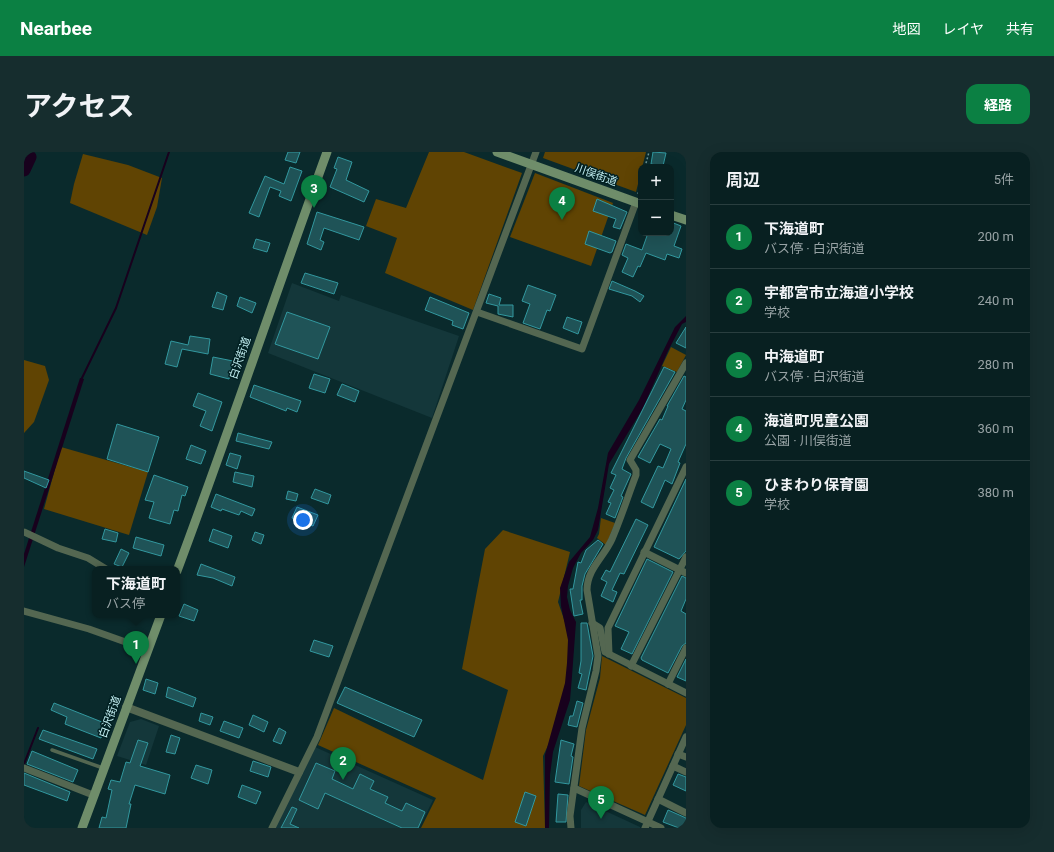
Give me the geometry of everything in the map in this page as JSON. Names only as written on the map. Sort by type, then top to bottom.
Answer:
[{"type":"main road","name":"白沢街道","points":[[179,566],[210,484],[248,370],[327,152]]},
{"type":"main road","name":"川俣街道","points":[[497,152],[638,203]]},
{"type":"main road","points":[[674,216],[686,220]]},
{"type":"main road","name":"白沢街道","points":[[82,828],[160,618]]},
{"type":"street","points":[[272,828],[317,737],[533,165],[536,152]]},
{"type":"street","points":[[477,312],[582,349],[638,203]]},
{"type":"street","points":[[571,828],[570,816],[582,728],[598,656],[592,623],[587,580],[591,570],[611,540],[636,475],[636,470],[630,460],[686,363]]},
{"type":"street","points":[[609,654],[608,628],[686,467]]},
{"type":"street","points":[[24,532],[58,548],[88,558],[101,566]]},
{"type":"street","points":[[644,552],[683,571]]},
{"type":"street","points":[[631,666],[683,571],[686,557]]},
{"type":"street","points":[[24,611],[89,629],[148,650]]},
{"type":"street","points":[[592,623],[600,628],[605,652],[686,693]]},
{"type":"street","points":[[668,684],[686,648]]},
{"type":"street","points":[[126,707],[299,772]]},
{"type":"street","points":[[646,825],[686,737]]},
{"type":"street","points":[[678,754],[686,758]]},
{"type":"street","points":[[673,766],[686,772]]},
{"type":"street","points":[[24,768],[93,796]]},
{"type":"street","points":[[574,788],[646,825],[661,828]]},
{"type":"street","points":[[658,799],[686,813]]},
{"type":"lane","points":[[52,750],[104,768]]},
{"type":"path","points":[[646,164],[649,152]]},
{"type":"shaded area","points":[[429,152],[464,152],[522,173],[473,310],[385,273],[397,238],[366,226],[376,199],[406,208]]},
{"type":"shaded area","points":[[545,152],[646,152],[643,164],[638,164],[638,184],[636,192],[543,158]]},
{"type":"shaded area","points":[[83,154],[128,165],[162,178],[157,207],[147,235],[70,203]]},
{"type":"shaded area","points":[[535,173],[613,203],[591,266],[510,237]]},
{"type":"shaded area","points":[[292,283],[339,301],[341,295],[459,336],[432,418],[268,353]]},
{"type":"shaded area","points":[[686,316],[686,322],[682,324],[668,351],[643,408],[609,464],[598,530],[593,540],[581,553],[573,568],[568,586],[567,597],[570,610],[576,622],[570,700],[553,752],[550,775],[549,828],[545,828],[545,755],[565,683],[567,663],[568,640],[561,606],[560,588],[569,562],[590,537],[598,508],[608,453],[639,400],[675,327]]},
{"type":"shaded area","points":[[671,347],[686,355],[677,372],[662,366]]},
{"type":"shaded area","points":[[24,360],[45,366],[49,380],[34,422],[24,433]]},
{"type":"shaded area","points":[[80,378],[84,379],[24,567],[24,554]]},
{"type":"shaded area","points":[[61,447],[148,472],[129,535],[44,509]]},
{"type":"shaded area","points":[[601,518],[615,523],[606,545],[597,538]]},
{"type":"shaded area","points":[[503,530],[570,552],[558,602],[573,645],[562,716],[543,756],[545,828],[421,828],[436,798],[318,745],[334,708],[483,780],[508,690],[462,669],[485,549]]},
{"type":"shaded area","points":[[602,656],[686,698],[686,725],[645,815],[579,786],[586,730],[600,678]]},
{"type":"shaded area","points":[[141,719],[159,726],[146,765],[117,756],[130,722]]},
{"type":"shaded area","points":[[315,747],[433,800],[419,828],[274,828]]},
{"type":"shaded area","points":[[586,802],[640,828],[581,828],[581,810]]},
{"type":"building","points":[[288,152],[300,152],[296,163],[285,160]]},
{"type":"building","points":[[653,152],[666,153],[663,164],[651,164]]},
{"type":"building","points":[[338,157],[352,162],[346,180],[369,191],[364,202],[330,187],[337,169],[334,168]]},
{"type":"building","points":[[290,167],[302,171],[291,201],[279,196],[281,191],[270,187],[259,217],[249,213],[265,176],[284,184]]},
{"type":"building","points":[[597,199],[627,212],[620,229],[613,227],[616,219],[593,211]]},
{"type":"building","points":[[317,212],[364,227],[359,240],[324,228],[320,240],[324,242],[321,250],[307,244]]},
{"type":"building","points":[[674,223],[681,226],[674,246],[682,249],[679,258],[667,254],[665,260],[646,253],[640,267],[638,266],[633,277],[622,272],[628,258],[622,255],[626,244],[642,250],[647,236],[674,236]]},
{"type":"building","points":[[589,231],[616,241],[612,252],[610,253],[585,244]]},
{"type":"building","points":[[256,239],[270,243],[267,252],[253,248]]},
{"type":"building","points":[[305,273],[338,283],[334,294],[301,283]]},
{"type":"building","points":[[612,281],[644,296],[640,302],[632,296],[609,289]]},
{"type":"building","points":[[528,285],[556,295],[550,311],[547,310],[540,329],[523,323],[530,304],[522,301]]},
{"type":"building","points":[[217,292],[227,296],[223,310],[212,307]]},
{"type":"building","points":[[489,294],[501,298],[499,305],[513,305],[513,317],[498,314],[498,306],[486,303]]},
{"type":"building","points":[[240,297],[256,303],[252,313],[237,306]]},
{"type":"building","points":[[430,297],[469,313],[463,329],[452,325],[453,321],[425,310]]},
{"type":"building","points":[[287,312],[330,327],[318,359],[275,344]]},
{"type":"building","points":[[567,317],[582,322],[578,334],[563,328]]},
{"type":"building","points":[[686,327],[686,348],[676,343]]},
{"type":"building","points":[[190,336],[210,339],[208,354],[182,349],[177,367],[165,364],[171,341],[188,345]]},
{"type":"building","points":[[213,357],[233,361],[229,379],[210,374]]},
{"type":"building","points":[[664,367],[675,372],[626,458],[622,469],[631,474],[621,496],[623,497],[615,518],[606,514],[611,503],[608,502],[614,490],[610,488],[616,475],[611,473]]},
{"type":"building","points":[[314,374],[330,379],[325,393],[309,388]]},
{"type":"building","points":[[684,376],[686,377],[686,400],[682,409],[686,411],[686,444],[678,462],[680,463],[672,484],[665,480],[653,508],[641,502],[658,466],[663,468],[671,449],[660,444],[650,463],[638,457],[660,419],[662,420],[667,406]]},
{"type":"building","points":[[342,384],[359,391],[355,402],[337,395]]},
{"type":"building","points":[[254,385],[301,401],[297,412],[287,408],[286,411],[250,397]]},
{"type":"building","points":[[198,393],[222,402],[212,431],[200,426],[206,411],[193,406]]},
{"type":"building","points":[[117,424],[159,437],[148,472],[107,459]]},
{"type":"building","points":[[238,433],[272,442],[269,449],[236,441]]},
{"type":"building","points":[[191,445],[206,451],[201,464],[186,459]]},
{"type":"building","points":[[230,453],[241,456],[237,469],[226,465]]},
{"type":"building","points":[[24,471],[49,480],[46,488],[24,478]]},
{"type":"building","points":[[235,472],[254,476],[252,487],[233,482]]},
{"type":"building","points":[[154,475],[188,487],[185,496],[182,495],[178,511],[174,510],[170,524],[149,518],[154,502],[145,500]]},
{"type":"building","points":[[686,479],[686,551],[679,559],[654,547]]},
{"type":"building","points":[[315,489],[331,495],[328,504],[311,498]]},
{"type":"building","points":[[288,491],[298,494],[296,501],[286,499]]},
{"type":"building","points":[[216,494],[255,509],[252,516],[241,511],[239,515],[211,507]]},
{"type":"building","points":[[297,507],[318,515],[313,526],[292,518]]},
{"type":"building","points":[[636,519],[648,525],[624,574],[620,573],[612,590],[617,592],[613,602],[601,596],[607,582],[601,579],[606,570],[610,572]]},
{"type":"building","points":[[105,529],[118,533],[116,542],[102,539]]},
{"type":"building","points":[[213,529],[232,536],[228,548],[209,541]]},
{"type":"building","points":[[255,532],[264,535],[261,544],[252,540]]},
{"type":"building","points":[[136,537],[164,545],[161,556],[133,548]]},
{"type":"building","points":[[598,540],[603,544],[585,574],[582,586],[582,600],[580,600],[583,614],[574,616],[570,589],[573,589],[578,562],[581,563],[586,550]]},
{"type":"building","points":[[121,549],[129,553],[122,566],[114,564]]},
{"type":"building","points":[[647,559],[673,572],[632,654],[621,649],[629,632],[615,626]]},
{"type":"building","points":[[201,564],[235,577],[232,586],[213,578],[197,575]]},
{"type":"building","points":[[682,576],[686,578],[686,599],[681,611],[686,614],[686,643],[682,646],[668,673],[642,660],[641,658]]},
{"type":"building","points":[[184,604],[198,610],[194,621],[180,616]]},
{"type":"building","points":[[581,623],[587,623],[593,656],[586,690],[578,688],[582,674],[579,673],[581,661]]},
{"type":"building","points":[[314,640],[333,646],[329,657],[310,651]]},
{"type":"building","points":[[686,659],[686,681],[677,677]]},
{"type":"building","points":[[146,679],[158,683],[155,694],[143,690]]},
{"type":"building","points":[[168,687],[196,698],[193,707],[166,697]]},
{"type":"building","points":[[345,687],[422,720],[414,737],[337,703]]},
{"type":"building","points":[[577,701],[583,703],[577,727],[568,725],[570,716],[573,716]]},
{"type":"building","points":[[54,703],[107,724],[101,738],[65,724],[67,717],[51,710]]},
{"type":"building","points":[[201,713],[213,717],[210,725],[199,721]]},
{"type":"building","points":[[253,715],[268,722],[264,732],[249,725]]},
{"type":"building","points":[[224,721],[243,728],[239,738],[220,731]]},
{"type":"building","points":[[279,728],[286,732],[281,744],[273,741]]},
{"type":"building","points":[[43,730],[97,749],[93,759],[39,739]]},
{"type":"building","points":[[171,735],[180,738],[175,754],[166,752]]},
{"type":"building","points":[[138,740],[148,743],[140,766],[170,775],[165,794],[135,785],[129,804],[131,804],[126,828],[99,828],[102,817],[106,818],[112,790],[108,789],[111,780],[120,782],[126,762],[130,763]]},
{"type":"building","points":[[561,740],[574,744],[571,756],[573,757],[569,784],[555,782]]},
{"type":"building","points":[[32,751],[78,770],[73,782],[27,764]]},
{"type":"building","points":[[253,761],[271,767],[268,777],[250,771]]},
{"type":"building","points":[[316,763],[335,771],[332,779],[353,789],[360,774],[374,781],[370,789],[388,797],[385,803],[402,811],[406,803],[425,812],[418,828],[402,828],[325,793],[318,809],[299,800]]},
{"type":"building","points":[[196,765],[212,770],[208,784],[191,778]]},
{"type":"building","points":[[24,773],[70,792],[67,801],[24,785]]},
{"type":"building","points":[[678,774],[686,777],[686,791],[673,785]]},
{"type":"building","points":[[242,785],[261,792],[256,804],[238,797]]},
{"type":"building","points":[[525,792],[536,796],[526,826],[515,822]]},
{"type":"building","points":[[558,794],[568,795],[566,822],[556,822]]},
{"type":"building","points":[[292,807],[297,809],[290,824],[299,828],[281,828]]},
{"type":"building","points":[[668,810],[686,818],[686,828],[679,828],[663,822]]},
{"type":"waterway","points":[[30,157],[32,152]]},
{"type":"waterway","points":[[81,380],[116,308],[169,152]]},
{"type":"waterway","points":[[24,170],[30,157]]},
{"type":"waterway","points":[[24,764],[38,728]]},
{"type":"place","name":"中海道町","points":[[314,208]]},
{"type":"place","name":"海道町児童公園","points":[[562,220]]},
{"type":"place","name":"下海道町","points":[[136,664]]},
{"type":"place","name":"宇都宮市立海道小学校","points":[[343,780]]},
{"type":"place","name":"ひまわり保育園","points":[[601,819]]}]
